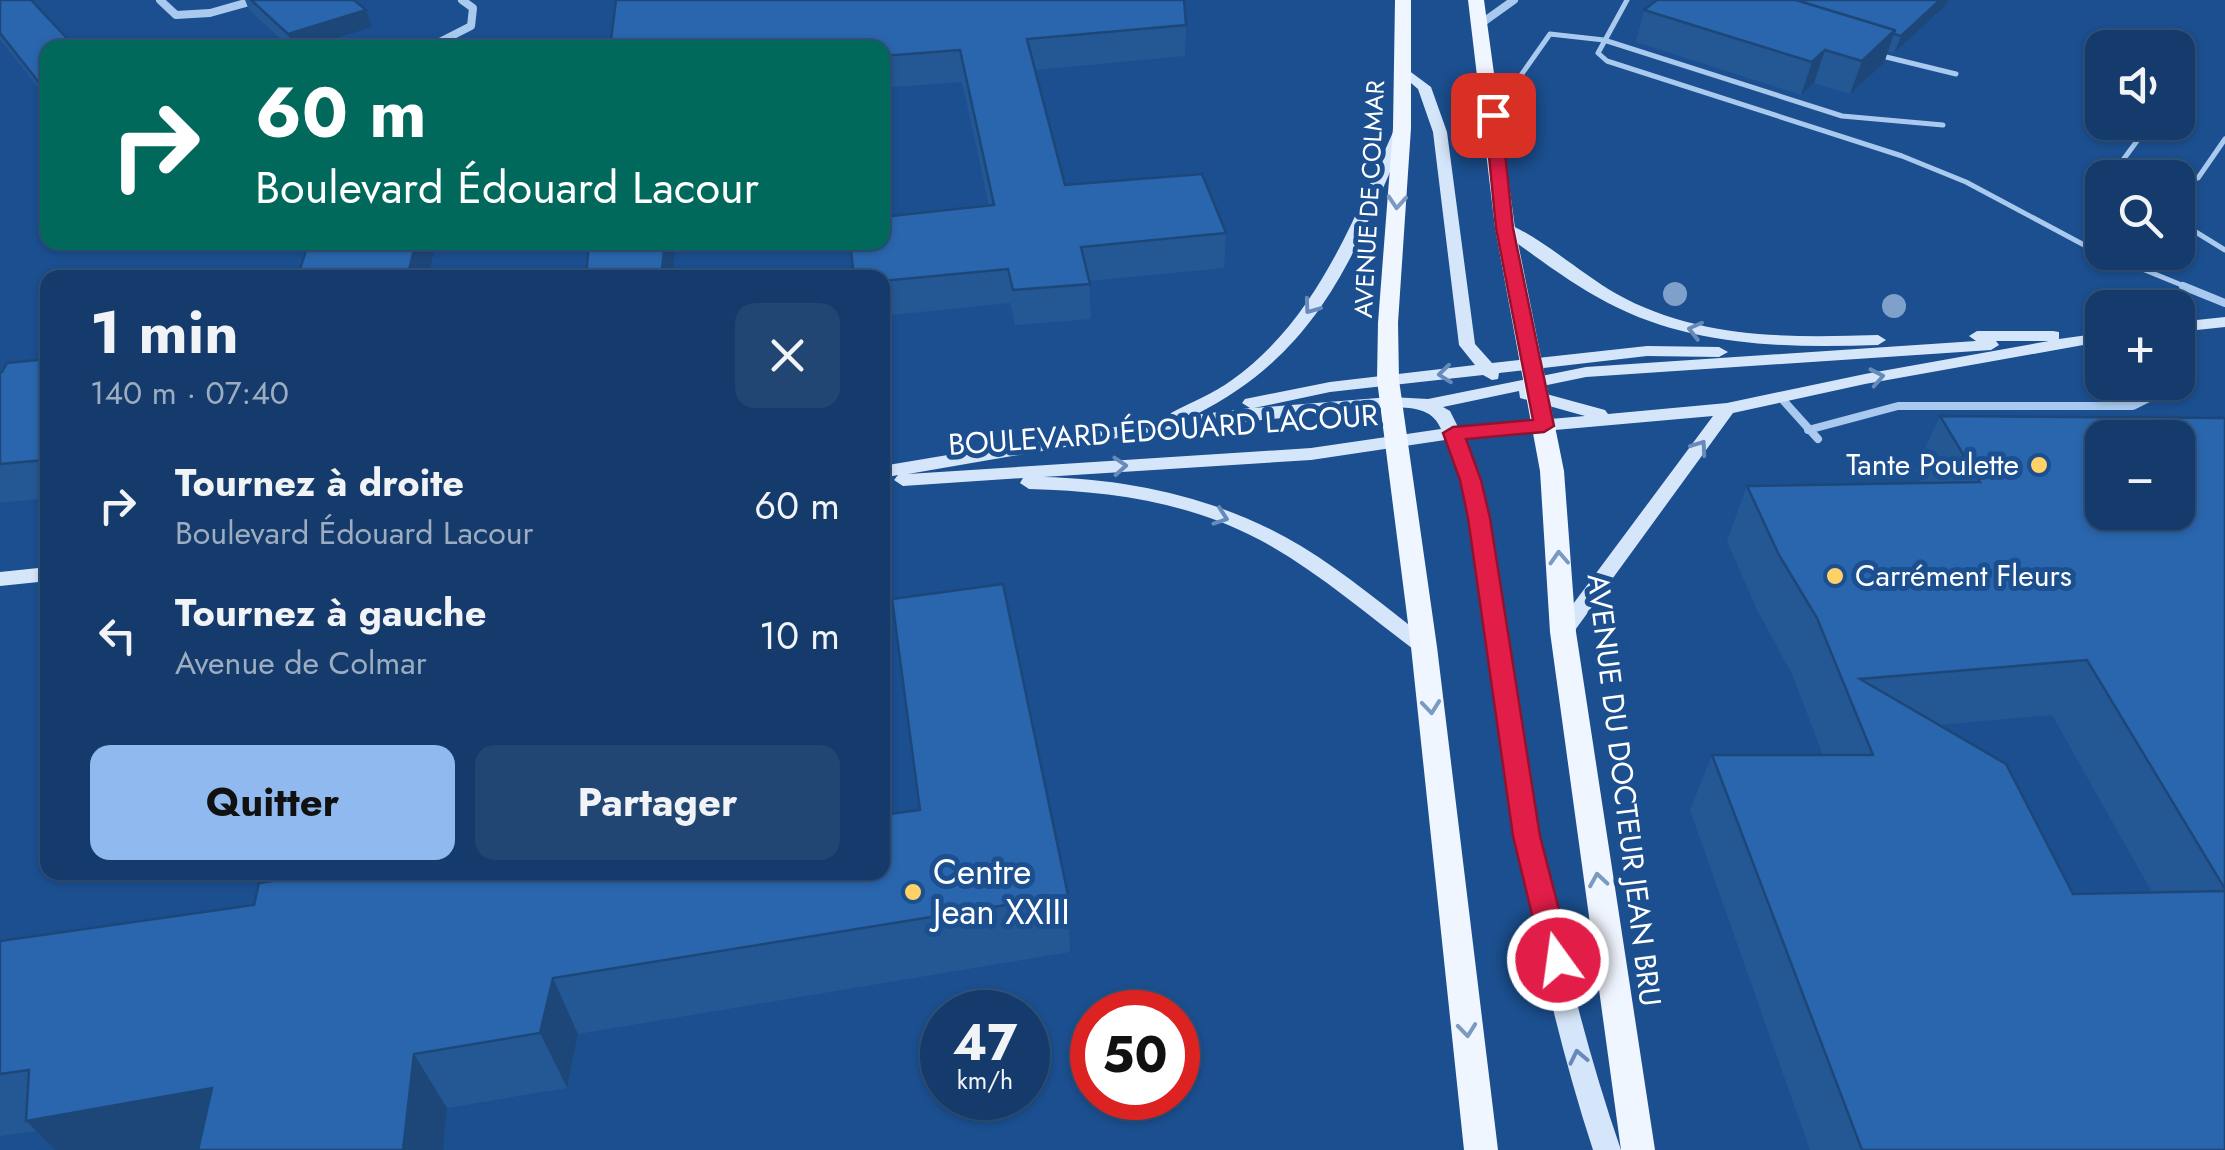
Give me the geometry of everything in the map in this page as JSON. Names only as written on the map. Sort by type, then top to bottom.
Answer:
[{"type":"main road","name":"AVENUE DE COLMAR","points":[[1391,412],[1388,323],[1402,128],[1404,0]]},
{"type":"main road","points":[[1476,0],[1504,228],[1538,392]]},
{"type":"main road","points":[[1404,71],[1424,87],[1440,132],[1467,345],[1506,386],[1538,392],[1596,414],[1664,416]]},
{"type":"main road","points":[[1164,424],[1238,384],[1286,342],[1342,262],[1402,128]]},
{"type":"main road","points":[[1504,228],[1618,301],[1660,320],[1730,338],[1806,344],[2003,335],[2085,337]]},
{"type":"main road","points":[[2195,326],[2225,322]]},
{"type":"main road","name":"BOULEVARD ÉDOUARD LACOUR","points":[[890,471],[1164,424],[1391,412],[1441,417],[1538,392],[1647,350],[1856,355],[2085,338]]},
{"type":"main road","name":"BOULEVARD ÉDOUARD LACOUR","points":[[890,482],[1311,454],[1391,412],[1487,369],[1538,392],[1664,416],[1727,409],[1865,379],[2085,340]]},
{"type":"main road","name":"BOULEVARD ÉDOUARD LACOUR","points":[[1391,412],[1441,417],[1506,386]]},
{"type":"main road","name":"AVENUE DU DOCTEUR JEAN BRU","points":[[1538,392],[1557,524],[1563,632],[1638,1150]]},
{"type":"main road","points":[[1563,632],[1727,409]]},
{"type":"main road","points":[[1391,412],[1424,646],[1481,1150]]},
{"type":"main road","points":[[1441,417],[1471,480],[1527,836],[1580,1067],[1607,1150]]},
{"type":"main road","points":[[890,483],[1038,483],[1151,493],[1252,528],[1292,549],[1424,646]]},
{"type":"main road","points":[[0,580],[40,575]]},
{"type":"street","points":[[160,0],[176,16],[210,13],[256,0]]},
{"type":"street","points":[[444,40],[471,26],[474,8],[462,0]]},
{"type":"street","points":[[1479,25],[1514,0]]},
{"type":"lane","points":[[1627,0],[1598,53],[1606,61],[1902,156],[1966,182],[2086,246],[2225,303]]},
{"type":"lane","points":[[1493,115],[1550,34],[1604,40],[1842,116],[1942,125]]},
{"type":"lane","points":[[1877,54],[1956,74]]},
{"type":"lane","points":[[2195,179],[2225,140]]},
{"type":"lane","points":[[2195,231],[2225,250]]},
{"type":"lane","points":[[1782,399],[1818,439]]},
{"type":"lane","points":[[1808,430],[1898,406],[2133,406],[2152,400]]},
{"type":"building","points":[[0,0],[31,0],[68,40],[40,40],[40,84],[0,33]]},
{"type":"building","points":[[251,0],[354,0],[366,10],[288,34]]},
{"type":"building","points":[[616,0],[1184,0],[1186,25],[1027,39],[1065,185],[1202,174],[1226,233],[1081,247],[1090,284],[1013,290],[1008,269],[890,280],[890,270],[853,270],[851,250],[890,250],[890,216],[994,205],[960,50],[890,55],[890,40],[611,40]]},
{"type":"building","points":[[1657,0],[1796,0],[1895,30],[1862,61],[1825,50],[1812,62],[1644,10]]},
{"type":"building","points":[[1796,0],[1940,0],[1901,36],[1894,34],[1895,30]]},
{"type":"building","points":[[306,250],[414,250],[409,270],[300,270]]},
{"type":"building","points":[[588,250],[664,250],[662,270],[587,270]]},
{"type":"building","points":[[40,360],[40,460],[0,464],[0,372],[7,363]]},
{"type":"building","points":[[1940,416],[2225,418],[2225,889],[2087,660],[1860,679],[2006,764],[2073,894],[2225,891],[2225,1150],[1862,1150],[1712,755],[1873,755],[1817,618],[1779,555],[1747,486],[1980,482]]},
{"type":"building","name":"Centre Jean XXIII","points":[[1003,584],[1068,895],[553,978],[540,1033],[414,1054],[403,1150],[198,1150],[212,1088],[26,1121],[29,1070],[0,1074],[0,941],[254,905],[259,883],[279,880],[890,880],[890,814],[920,810],[892,599]]},
{"type":"place","name":"Tante Poulette","points":[[2039,465]]},
{"type":"place","name":"Carrément Fleurs","points":[[1835,576]]},
{"type":"place","name":"Centre Jean XXIII","points":[[913,892]]},
{"type":"route","points":[[1493,115],[1504,228],[1544,426],[1453,433],[1471,480],[1479,518],[1527,836],[1558,960]]}]
